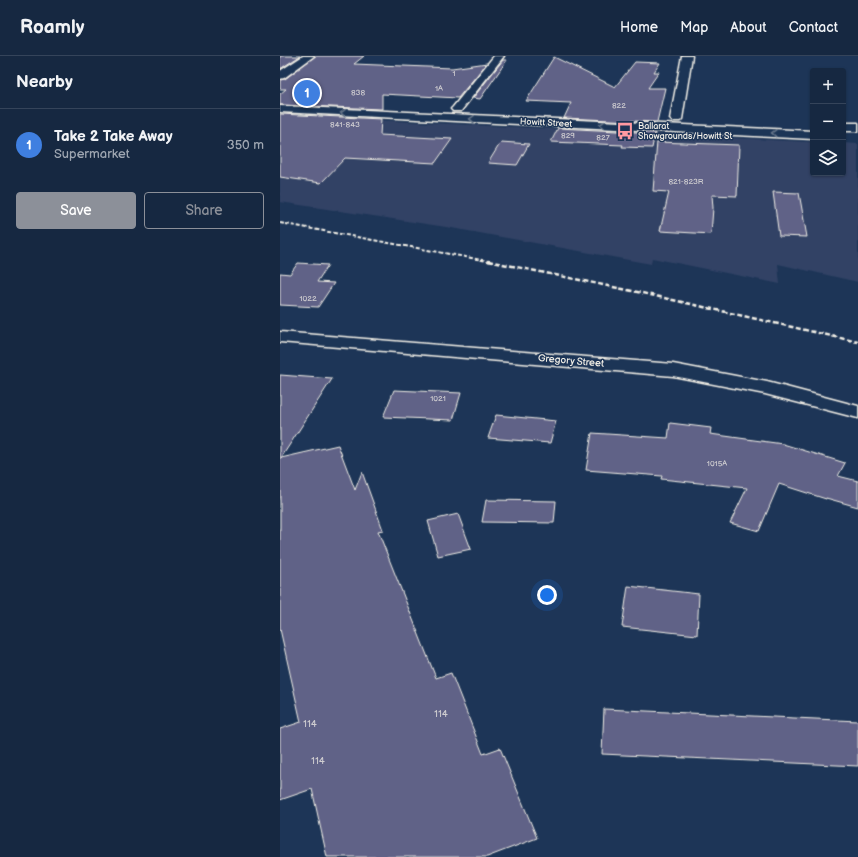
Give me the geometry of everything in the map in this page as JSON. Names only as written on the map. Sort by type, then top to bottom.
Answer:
[{"type":"main road","points":[[280,76],[309,56]]},
{"type":"main road","points":[[457,109],[499,56]]},
{"type":"main road","points":[[676,119],[687,56]]},
{"type":"main road","name":"Howitt Street","points":[[280,100],[810,125]]},
{"type":"main road","name":"Howitt Street","points":[[280,109],[810,135]]},
{"type":"main road","points":[[846,127],[858,127]]},
{"type":"main road","points":[[846,137],[858,137]]},
{"type":"main road","name":"Gregory Street","points":[[280,337],[593,362],[673,370],[766,388],[858,412]]},
{"type":"shaded area","points":[[280,115],[810,142],[810,176],[846,176],[846,143],[858,144],[858,282],[778,264],[780,284],[652,258],[651,264],[446,227],[280,202]]},
{"type":"building","points":[[280,56],[300,56],[280,69]]},
{"type":"building","points":[[315,56],[364,56],[354,64],[452,68],[487,63],[458,98],[382,94],[382,109],[280,105],[280,94],[286,89],[280,89],[280,80],[285,79]]},
{"type":"building","points":[[554,57],[615,87],[635,62],[660,63],[654,72],[659,72],[648,88],[665,88],[657,122],[564,118],[571,103],[526,101]]},
{"type":"building","points":[[503,60],[507,60],[480,99],[473,98]]},
{"type":"building","points":[[280,114],[381,119],[380,135],[452,139],[435,163],[345,158],[321,183],[280,177]]},
{"type":"building","points":[[558,128],[655,133],[652,148],[622,147],[623,145],[551,142]]},
{"type":"building","points":[[501,142],[529,144],[517,165],[488,163]]},
{"type":"building","points":[[657,142],[739,145],[737,196],[712,195],[713,208],[711,234],[660,231],[669,192],[653,191]]},
{"type":"building","points":[[773,192],[799,193],[807,237],[779,236]]},
{"type":"building","points":[[298,263],[328,265],[317,282],[334,283],[318,307],[280,305],[280,273],[290,274]]},
{"type":"building","points":[[280,375],[332,379],[281,458],[338,445],[355,490],[362,472],[383,530],[378,531],[436,678],[451,673],[483,754],[500,748],[537,838],[487,857],[327,857],[312,789],[280,800],[280,729],[301,722],[280,629]]},
{"type":"building","points":[[394,390],[461,393],[453,420],[383,417]]},
{"type":"building","points":[[496,415],[556,421],[550,443],[488,438]]},
{"type":"building","points":[[670,423],[711,428],[710,434],[783,444],[845,463],[838,476],[858,481],[858,507],[826,499],[779,484],[759,531],[730,523],[747,488],[661,479],[662,476],[586,470],[592,433],[668,438]]},
{"type":"building","points":[[486,500],[556,501],[554,523],[482,522]]},
{"type":"building","points":[[458,514],[471,549],[438,556],[428,521]]},
{"type":"building","points":[[628,586],[699,594],[697,635],[622,627]]},
{"type":"building","points":[[604,709],[858,721],[858,766],[602,754]]},
{"type":"railway","points":[[280,223],[491,262]]},
{"type":"railway","points":[[491,262],[642,293],[858,342]]},
{"type":"place","name":"Take 2 Take Away","points":[[307,93]]},
{"type":"place","name":"Ballarat Showgrounds/Howitt St","points":[[625,131]]}]
